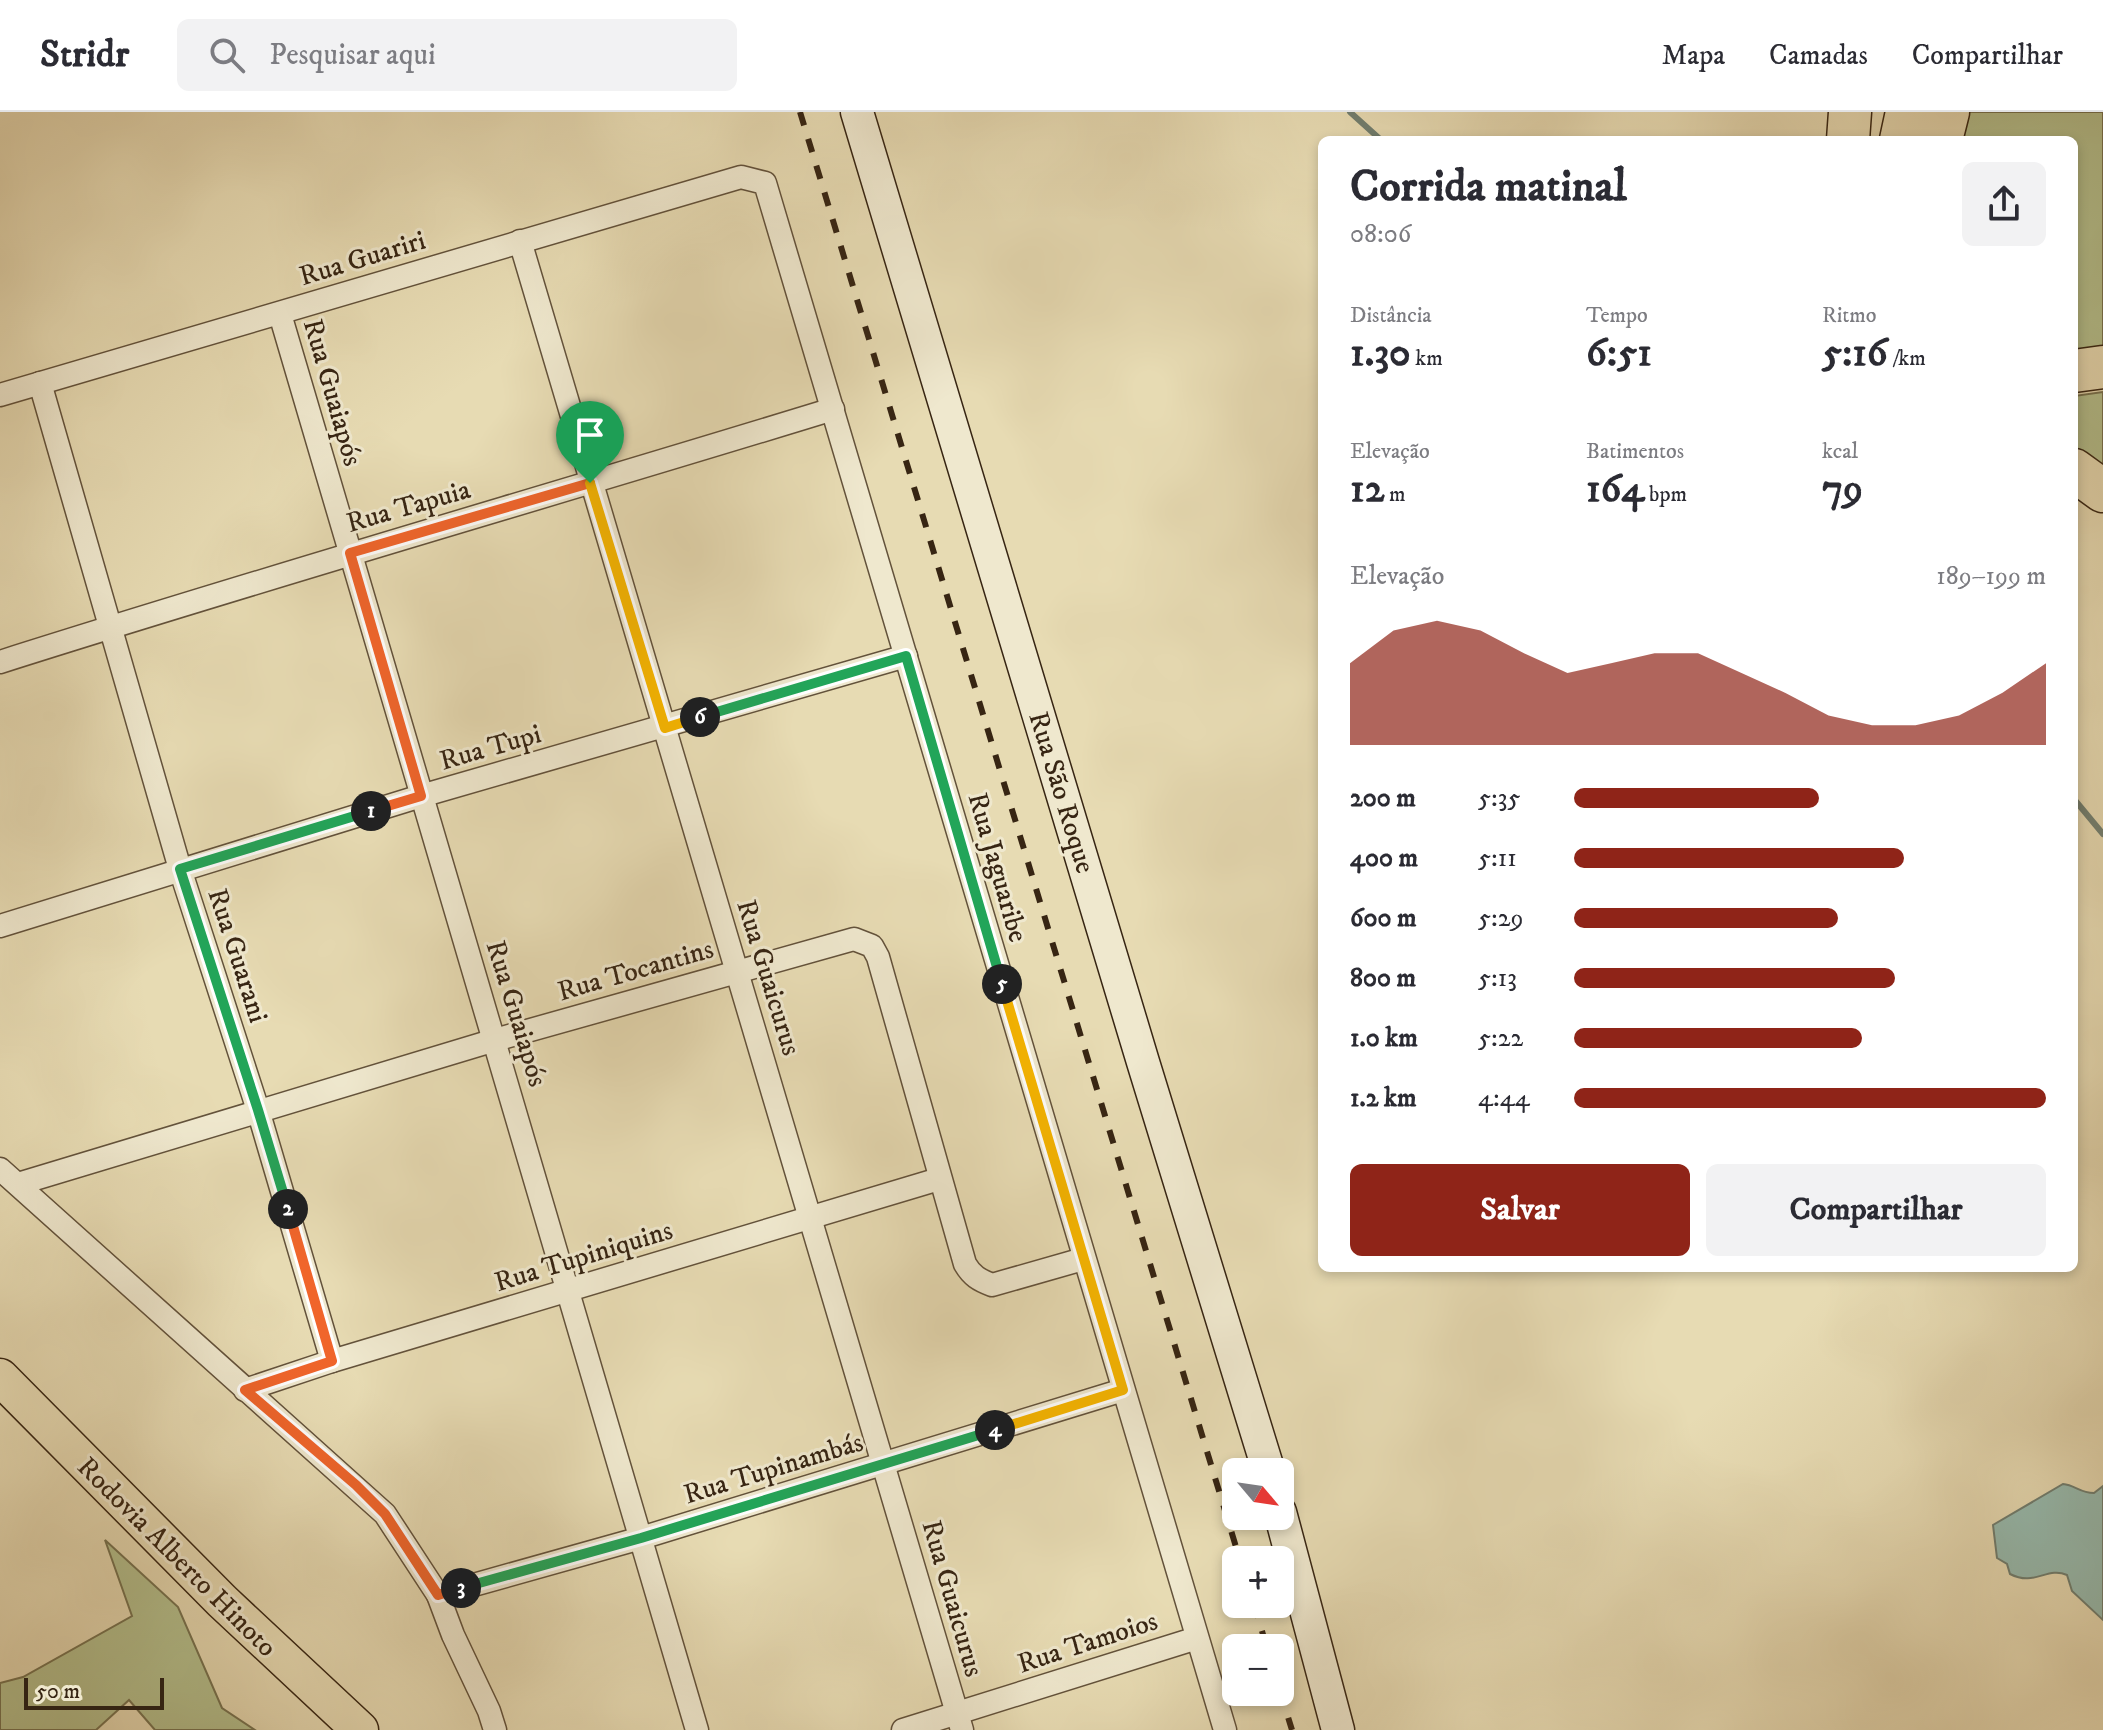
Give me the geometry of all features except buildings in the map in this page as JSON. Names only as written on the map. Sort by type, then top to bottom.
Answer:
[{"type":"highway","points":[[1848,136],[1850,112]]},
{"type":"highway","points":[[1902,136],[1907,112]]},
{"type":"highway","points":[[1942,136],[1948,112]]},
{"type":"highway","points":[[2078,370],[2103,367]]},
{"type":"highway","points":[[2078,473],[2103,491]]},
{"type":"highway","points":[[2078,490],[2103,499]]},
{"type":"main road","name":"Rodovia Alberto Hinoto","points":[[0,1377],[222,1601],[360,1730]]},
{"type":"street","name":"Rua São Roque","points":[[857,112],[1265,1458]]},
{"type":"street","name":"Rua Guariri","points":[[0,395],[741,177]]},
{"type":"street","name":"Rua Jaguaribe","points":[[741,177],[765,183],[1225,1730]]},
{"type":"street","name":"Rua Guaicurus","points":[[520,241],[959,1722]]},
{"type":"street","name":"Rua Guaiapós","points":[[280,314],[697,1730]]},
{"type":"street","name":"Rua Guarani","points":[[40,383],[180,869],[258,1110],[332,1361]]},
{"type":"street","name":"Rua Tapuia","points":[[0,662],[350,553],[833,409]]},
{"type":"street","name":"Rua Tupi","points":[[0,926],[421,796],[906,656]]},
{"type":"street","name":"Rua Tocantins","points":[[18,1184],[495,1040],[854,939],[872,946],[878,957],[965,1264],[978,1280],[992,1285],[1083,1259]]},
{"type":"street","points":[[0,1169],[385,1514],[438,1595],[495,1730]]},
{"type":"street","name":"Rua Tupiniquins","points":[[245,1390],[332,1361],[939,1179]]},
{"type":"street","name":"Rua Tupinambás","points":[[438,1595],[641,1538],[1123,1390]]},
{"type":"street","points":[[1285,1530],[1338,1730]]},
{"type":"street","name":"Rua Tamoios","points":[[903,1730],[959,1722],[1197,1638]]},
{"type":"green space","points":[[1960,112],[2103,112],[2103,347],[2078,351],[2078,136],[1955,136]]},
{"type":"green space","points":[[2103,392],[2103,478],[2078,463],[2078,395]]},
{"type":"green space","points":[[105,1540],[178,1607],[222,1708],[255,1730],[155,1730],[129,1700],[96,1730],[0,1730],[0,1683],[23,1677],[132,1616]]},
{"type":"water","points":[[2063,1484],[2094,1493],[2103,1486],[2103,1620],[2072,1591],[2067,1575],[2053,1573],[2034,1578],[2019,1577],[2010,1574],[2007,1564],[1997,1558],[1993,1525]]},
{"type":"waterway","points":[[1350,112],[1377,136]]},
{"type":"waterway","points":[[2078,804],[2103,834]]},
{"type":"railway","points":[[800,112],[1236,1546]]},
{"type":"railway","points":[[1258,1618],[1263,1634]]},
{"type":"railway","points":[[1285,1706],[1292,1730]]},
{"type":"route","points":[[590,483],[665,728],[906,656],[1123,1390],[641,1538],[438,1595],[385,1514],[356,1485],[245,1390],[332,1361],[258,1110],[180,869],[421,796],[350,553],[590,483]]}]
